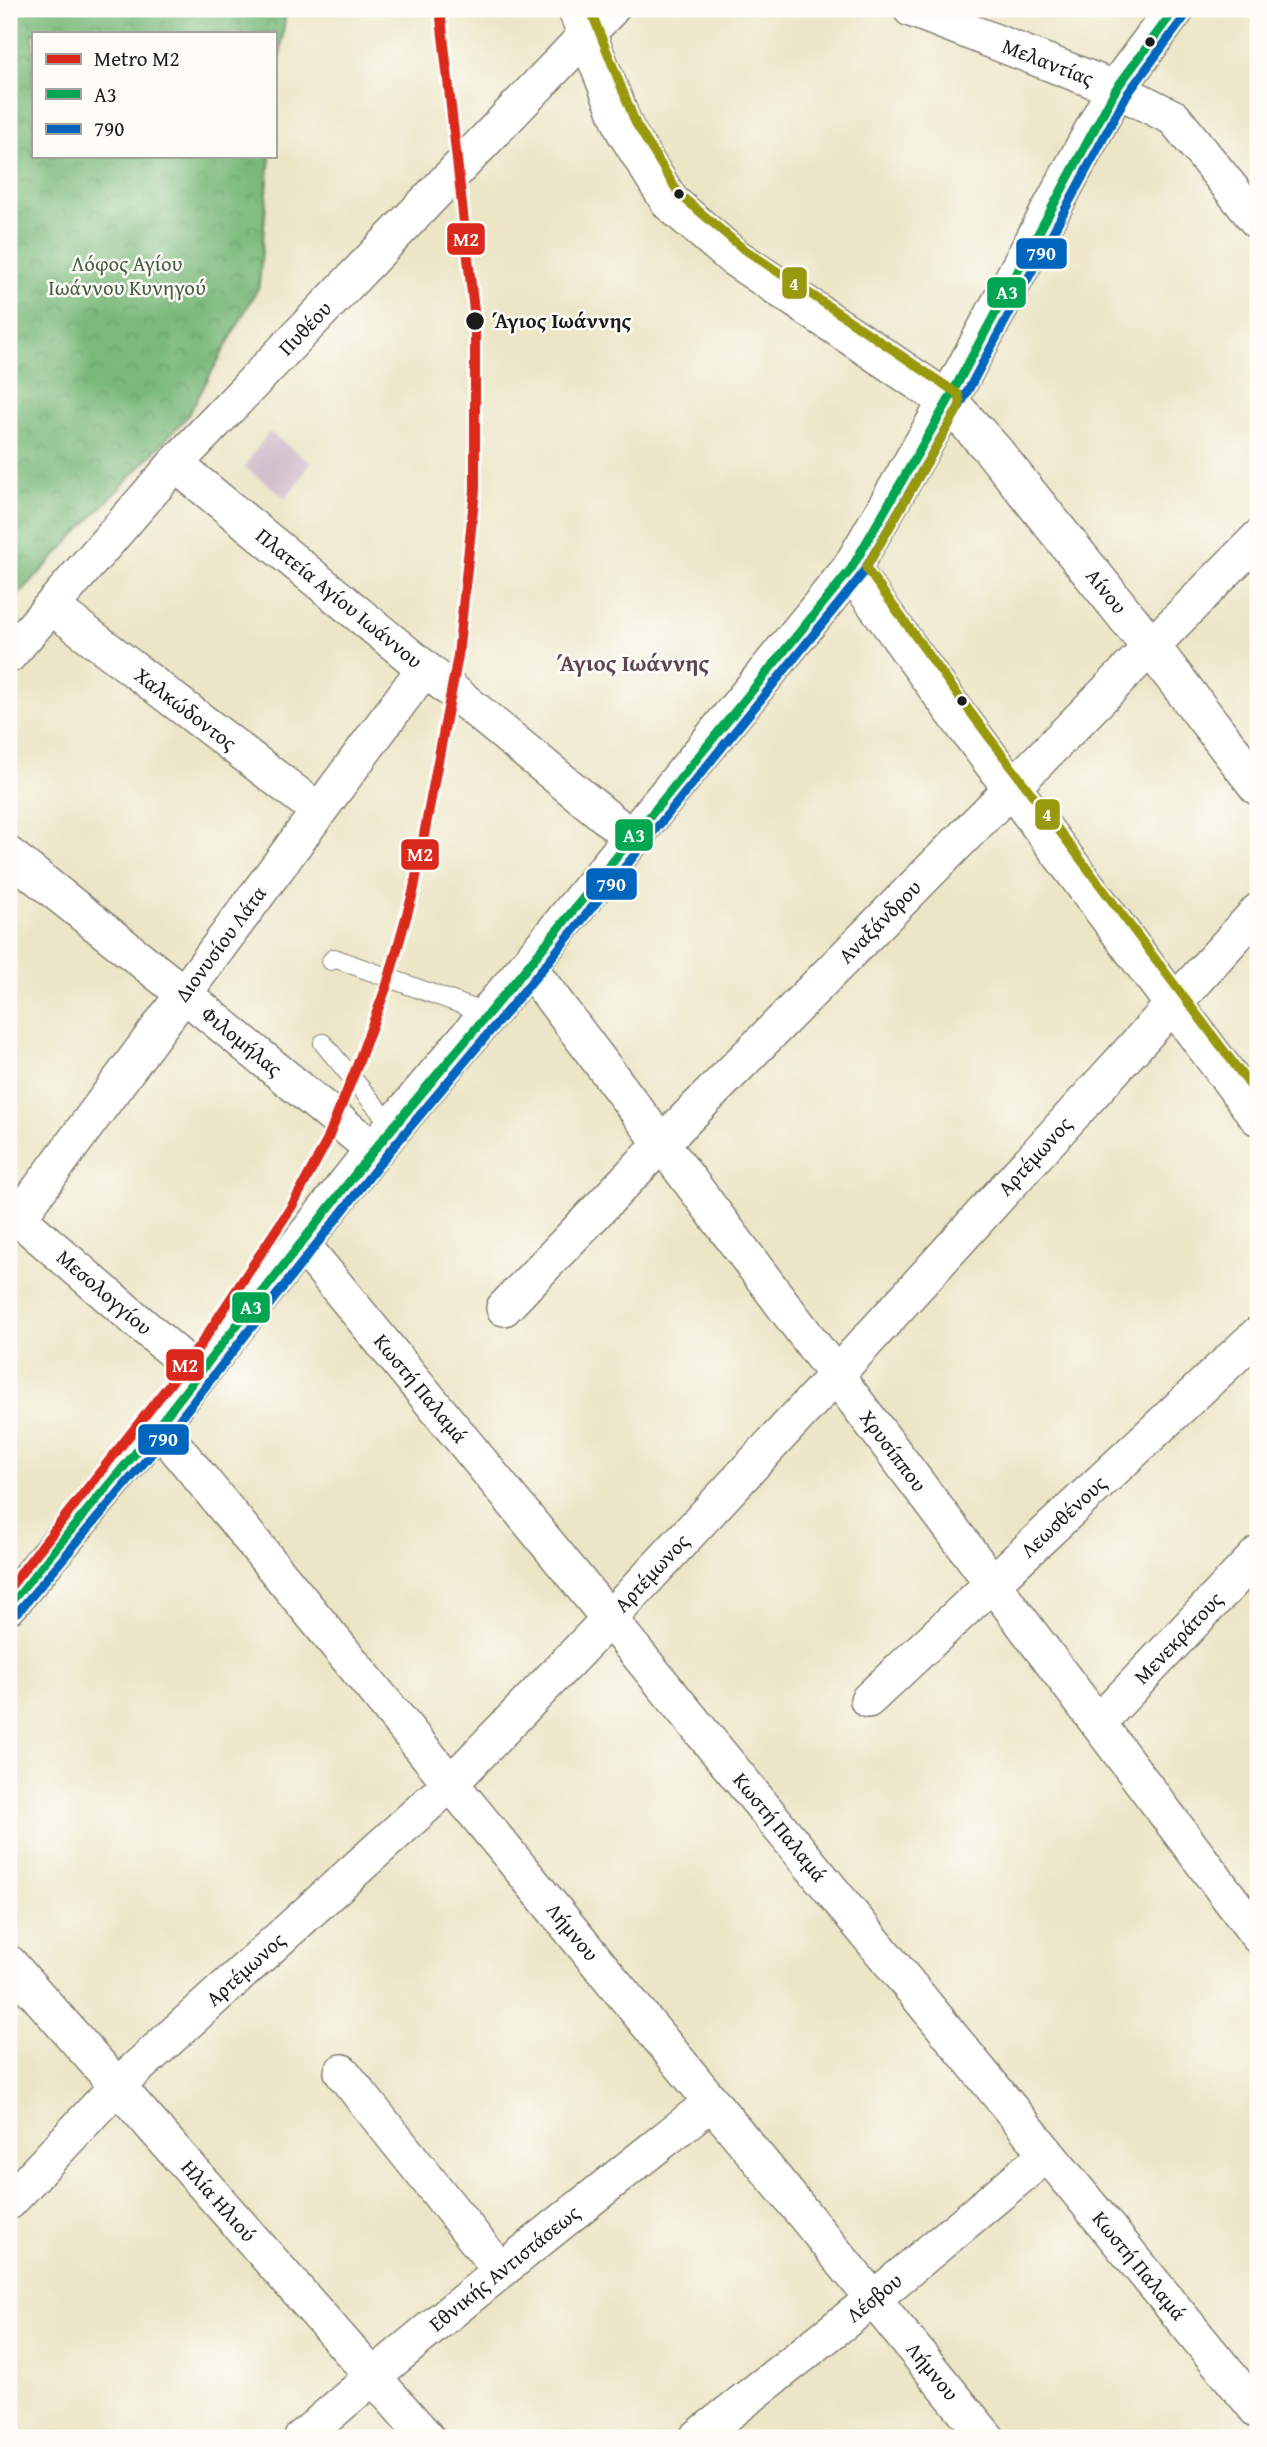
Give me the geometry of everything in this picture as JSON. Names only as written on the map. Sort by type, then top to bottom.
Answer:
[{"type":"main road","points":[[9,1604],[200,1374],[383,1139],[528,966],[851,569],[948,401],[1116,89],[1175,9]]},
{"type":"main road","name":"Αίνου","points":[[591,18],[625,130],[670,202],[734,257],[948,401],[992,449],[1151,647],[1258,786]]},
{"type":"main road","points":[[851,569],[1258,1116]]},
{"type":"street","name":"Μελαντίας","points":[[911,9],[1116,89],[1174,118],[1258,222]]},
{"type":"street","name":"Πυθέου","points":[[9,655],[175,464],[591,18]]},
{"type":"street","name":"Πλατεία Αγίου Ιωάννου","points":[[175,464],[632,838]]},
{"type":"street","name":"Αναξάνδρου","points":[[504,1308],[662,1143],[1258,538]]},
{"type":"street","name":"Χαλκώδοντος","points":[[51,607],[319,811]]},
{"type":"street","name":"Διονυσίου Λάτα","points":[[14,1214],[184,994],[424,669]]},
{"type":"street","name":"Φιλομήλας","points":[[9,856],[184,994],[383,1139]]},
{"type":"street","name":"Αρτέμωνος","points":[[9,2202],[117,2086],[451,1783],[609,1619],[836,1374],[1258,911]]},
{"type":"street","name":"Χρυσίππου","points":[[528,966],[1258,1936]]},
{"type":"street","name":"Μεσολογγίου","points":[[14,1214],[200,1374]]},
{"type":"street","name":"Κωστή Παλαμά","points":[[302,1244],[1258,2411]]},
{"type":"street","name":"Λεωσθένους","points":[[868,1700],[1258,1334]]},
{"type":"street","name":"Λήμνου","points":[[158,1426],[987,2438]]},
{"type":"street","name":"Μενεκράτους","points":[[1098,1723],[1255,1567]]},
{"type":"street","name":"Ηλία Ηλιού","points":[[9,1963],[427,2438]]},
{"type":"street","points":[[342,2072],[500,2270]]},
{"type":"street","name":"Εθνικής Αντιστάσεως","points":[[302,2438],[500,2270],[712,2102]]},
{"type":"street","name":"Λέσβου","points":[[697,2438],[873,2299],[1047,2154]]},
{"type":"lane","points":[[331,961],[334,958],[488,1014]]},
{"type":"lane","points":[[323,1043],[383,1139]]},
{"type":"shaded area","points":[[269,432],[311,463],[286,498],[244,467]]},
{"type":"green space","name":"Λόφος Αγίου Ιωάννου Κυνηγού","points":[[9,9],[286,9],[276,91],[276,32],[32,32],[32,158],[270,158],[259,286],[187,417],[9,605]]},
{"type":"metro line","name":"Μ2","points":[[9,1588],[199,1347],[292,1206],[326,1143],[356,1069],[387,985],[413,893],[458,656],[475,490],[475,320],[440,9]]},
{"type":"transit line","name":"4","points":[[590,9],[636,124],[679,194],[741,247],[958,394],[959,407],[866,568],[962,701],[1258,1096]]},
{"type":"transit line","name":"Α3","points":[[9,1604],[158,1426],[374,1150],[528,966],[851,569],[948,401],[1116,89],[1175,9]]},
{"type":"transit line","name":"790","points":[[18,1612],[168,1434],[384,1158],[538,974],[861,576],[959,407],[1126,96],[1185,16]]},
{"type":"place","name":"Άγιος Ιωάννης","points":[[475,321]]},
{"type":"district","name":"Άγιος Ιωάννης","points":[[633,663]]}]
